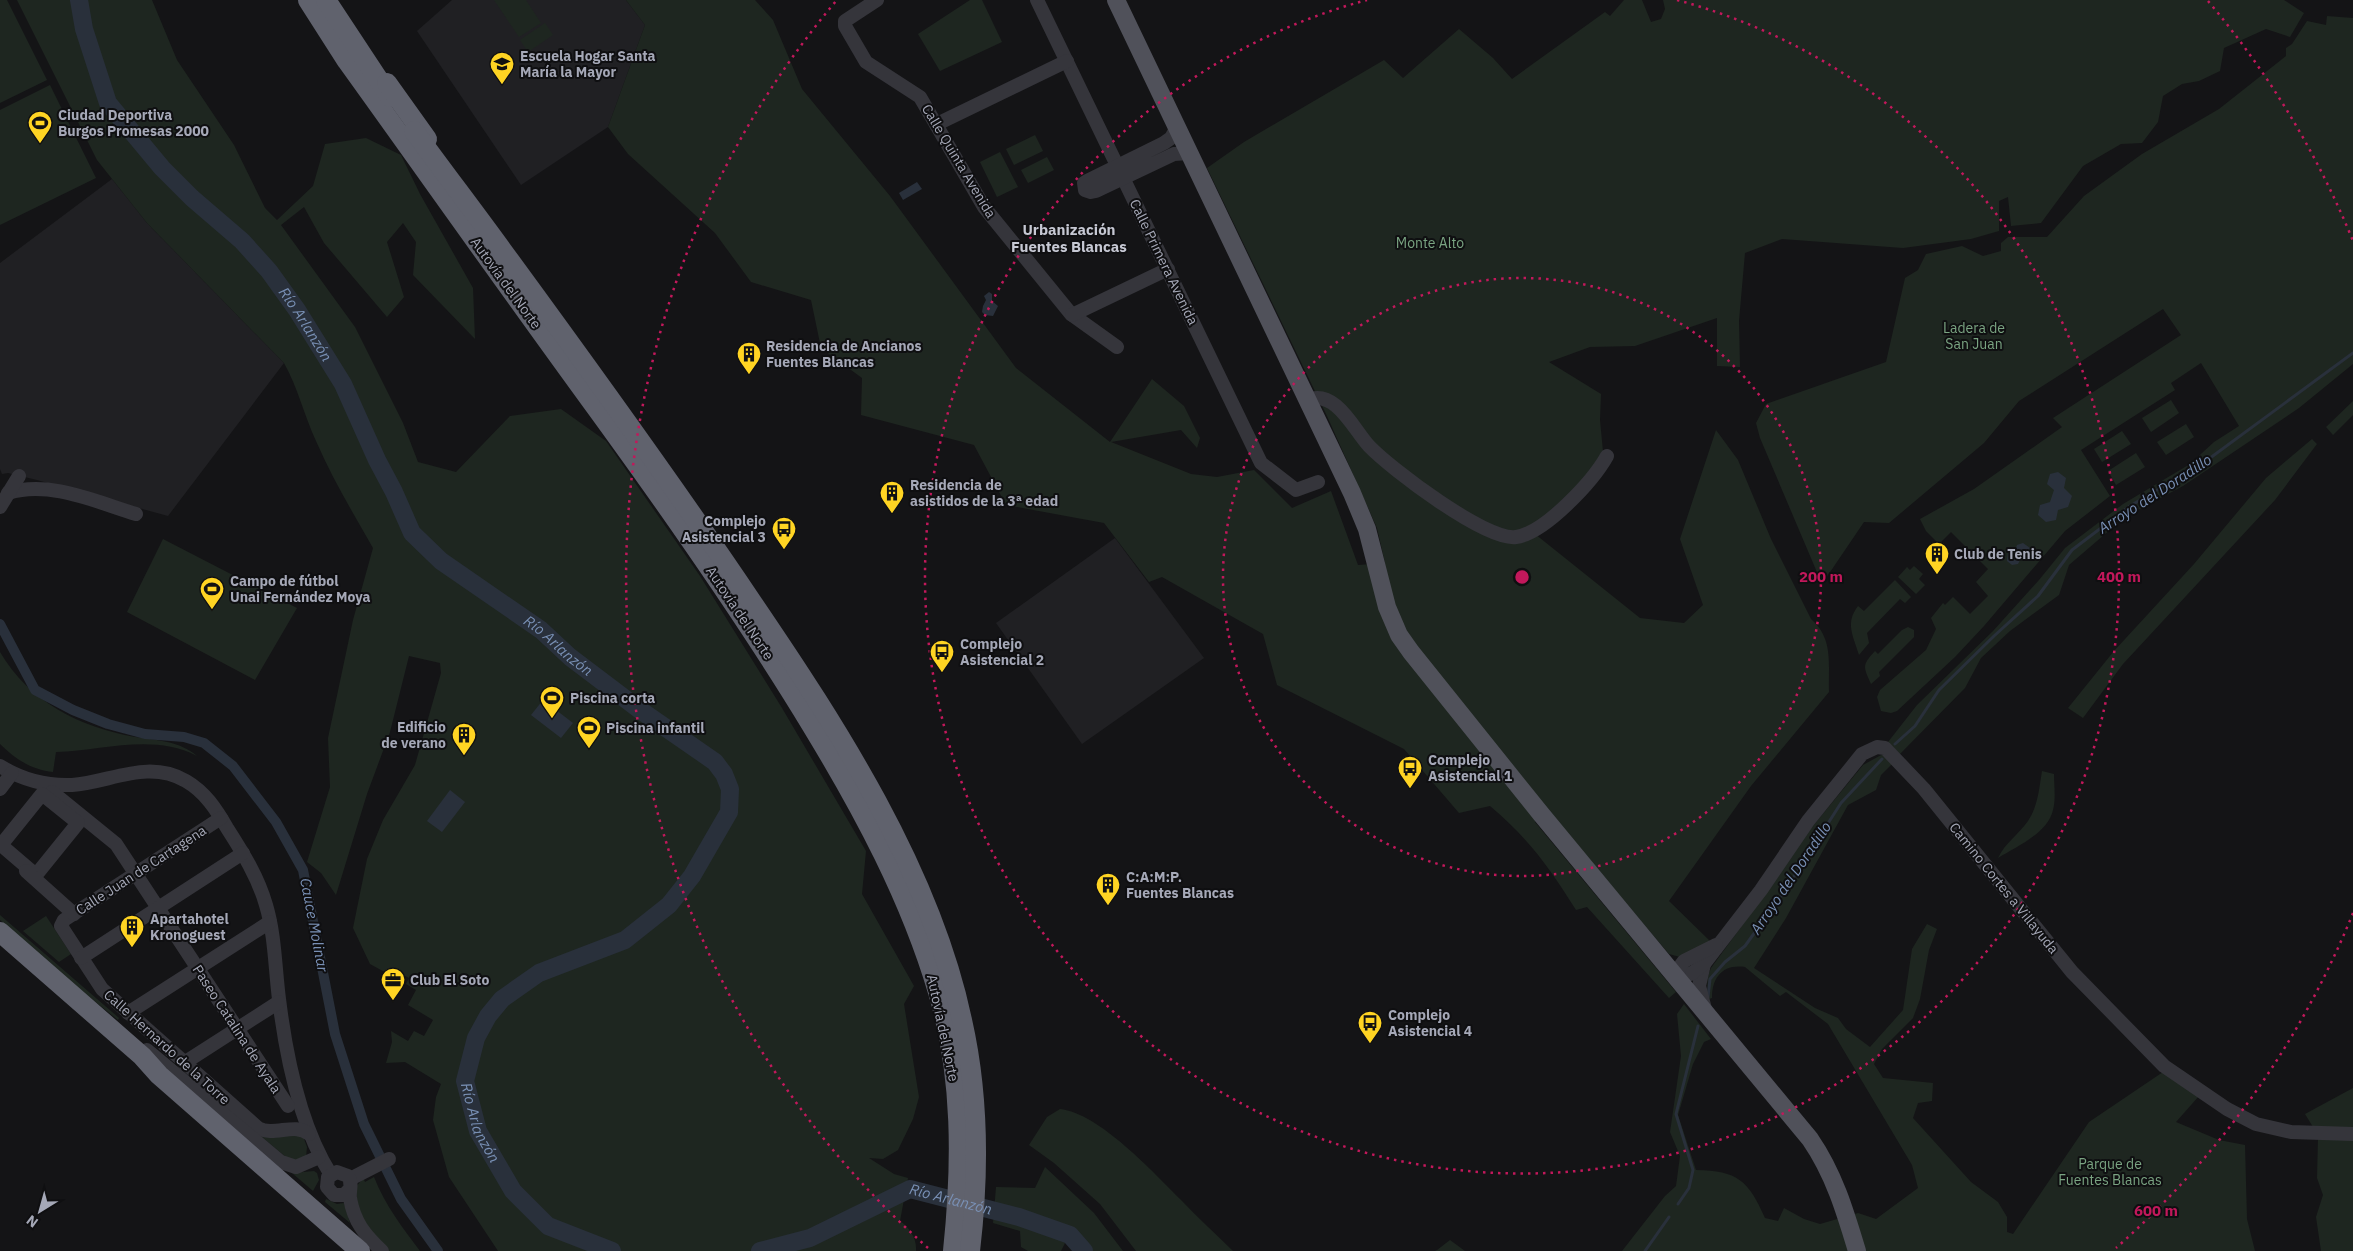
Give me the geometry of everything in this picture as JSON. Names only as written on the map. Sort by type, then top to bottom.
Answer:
[{"type":"highway","name":"Autovía del Norte","points":[[308,0],[348,61],[707,564],[787,685],[852,792],[875,835],[897,882],[926,954],[940,996],[956,1087],[967,1130],[974,1213],[970,1251]]},
{"type":"highway","points":[[326,0],[396,105],[488,230]]},
{"type":"highway","points":[[337,0],[367,53],[488,230]]},
{"type":"highway","name":"Autovía del Norte","points":[[488,230],[735,577],[846,748],[884,816],[929,913],[954,986],[963,1021],[967,1051],[977,1070],[967,1130],[953,1251]]},
{"type":"highway","points":[[0,932],[142,1056],[159,1075],[360,1251]]},
{"type":"highway","points":[[142,1056],[163,1069],[222,1118],[373,1251]]},
{"type":"highway","points":[[944,1251],[950,1191],[967,1130]]},
{"type":"highway","points":[[967,1130],[981,1215],[978,1251]]},
{"type":"main road","points":[[1116,0],[1308,400],[1367,528],[1381,588],[1399,635],[1444,695],[1675,969],[1706,1012],[1810,1139],[1826,1163],[1838,1189],[1858,1251]]},
{"type":"street","name":"Calle Quinta Avenida","points":[[877,0],[845,21],[844,26],[866,62],[920,97],[984,207],[1072,315],[1117,347]]},
{"type":"street","name":"Calle Primera Avenida","points":[[1038,0],[1261,463],[1296,490],[1318,482]]},
{"type":"street","points":[[937,124],[1067,62]]},
{"type":"street","points":[[1120,171],[1164,144],[1171,138],[1177,127]]},
{"type":"street","points":[[1120,171],[1174,154],[1189,153]]},
{"type":"street","points":[[1072,315],[1168,269]]},
{"type":"street","points":[[1308,400],[1315,397],[1321,398],[1338,406],[1356,431],[1386,463],[1469,520],[1506,537],[1531,533],[1543,524],[1591,480],[1607,456]]},
{"type":"street","points":[[0,507],[19,476]]},
{"type":"street","points":[[8,493],[25,488],[43,488],[136,514]]},
{"type":"street","name":"Camino Cortes a Villayuda","points":[[1675,969],[1691,974],[1704,964],[1761,890],[1808,821],[1862,754],[1877,747],[1885,748],[1924,789],[2066,965],[2164,1066],[2220,1105],[2256,1124],[2291,1132],[2353,1134]]},
{"type":"street","points":[[0,789],[6,770],[40,782],[63,785],[85,783],[140,772],[166,772],[184,780],[202,792],[243,853],[262,891],[270,922],[279,1002],[305,1128],[328,1179],[328,1190],[337,1196],[344,1195],[350,1184],[383,1162]]},
{"type":"street","name":"Paseo Catalina de Ayala","points":[[52,792],[116,844],[288,1106]]},
{"type":"street","points":[[42,794],[78,823],[36,874],[1,847],[42,794]]},
{"type":"street","name":"Calle Juan de Cartagena","points":[[62,924],[74,914],[221,818]]},
{"type":"street","points":[[1,847],[74,914]]},
{"type":"street","points":[[81,958],[243,853]]},
{"type":"street","points":[[128,1013],[270,922]]},
{"type":"street","name":"Calle Hernardo de la Torre","points":[[62,924],[62,929],[102,990],[261,1130],[305,1128]]},
{"type":"street","name":"Camino Cortes a Villayuda","points":[[1675,969],[1719,944]]},
{"type":"street","name":"Camino Cortes a Villayuda","points":[[1704,964],[1699,986],[1701,1000],[1706,1012]]},
{"type":"street","points":[[78,1001],[92,1005],[111,1020],[281,1162],[296,1167],[319,1156]]},
{"type":"street","points":[[184,1063],[279,1002]]},
{"type":"street","points":[[360,1251],[354,1241],[323,1214],[318,1202],[328,1179],[341,1172],[350,1184],[358,1224],[366,1236],[382,1251]]},
{"type":"shaded area","points":[[452,0],[626,0],[645,25],[608,127],[521,185],[417,31]]},
{"type":"shaded area","points":[[112,179],[147,223],[284,363],[168,516],[37,480],[8,473],[2,474],[0,469],[0,263]]},
{"type":"shaded area","points":[[917,182],[922,189],[903,200],[899,193]]},
{"type":"shaded area","points":[[989,292],[992,294],[992,301],[998,306],[993,316],[985,315],[982,312],[986,300],[984,296]]},
{"type":"shaded area","points":[[2058,472],[2066,478],[2064,488],[2072,496],[2068,507],[2058,510],[2056,520],[2046,522],[2038,515],[2040,505],[2050,502],[2054,490],[2047,484],[2050,474]]},
{"type":"shaded area","points":[[1115,538],[1204,658],[1082,744],[996,623]]},
{"type":"shaded area","points":[[2023,543],[2030,548],[2028,556],[2021,558],[2018,564],[2012,565],[2007,561],[2008,553],[2015,551],[2017,545]]},
{"type":"shaded area","name":"Piscina corta","points":[[543,700],[573,723],[561,738],[531,715]]},
{"type":"shaded area","points":[[450,790],[465,802],[442,832],[427,821]]},
{"type":"green space","name":"Ciudad Deportiva Burgos Promesas 2000","points":[[0,0],[7,0],[47,80],[0,103]]},
{"type":"green space","points":[[17,0],[152,0],[177,60],[234,145],[265,208],[277,220],[313,186],[325,144],[366,138],[401,155],[420,194],[473,288],[475,339],[413,275],[416,242],[403,223],[387,242],[404,297],[387,317],[324,243],[304,207],[281,225],[355,327],[403,423],[418,462],[456,472],[510,416],[561,409],[606,441],[700,576],[782,708],[866,851],[862,894],[914,986],[904,1004],[919,1097],[913,1119],[898,1150],[883,1159],[869,1158],[894,1174],[908,1178],[900,1221],[912,1234],[916,1251],[498,1251],[449,1177],[433,1120],[436,1097],[441,1084],[405,1062],[386,1063],[392,1042],[391,1031],[408,1041],[414,1031],[424,1036],[433,1020],[408,1005],[416,990],[406,984],[409,978],[394,970],[390,975],[370,964],[353,928],[367,859],[383,820],[415,765],[441,673],[440,663],[409,656],[390,732],[367,794],[336,895],[321,873],[307,862],[330,787],[328,738],[353,620],[373,548],[322,455],[284,363],[147,223],[97,160]]},
{"type":"green space","points":[[494,0],[526,0],[541,23],[519,37]]},
{"type":"green space","name":"Monte Alto","points":[[626,0],[755,0],[773,20],[802,89],[890,196],[1016,368],[1110,442],[1152,379],[1184,406],[1200,438],[1197,448],[1181,430],[1111,442],[1191,474],[1217,477],[1254,470],[1292,508],[1331,491],[1358,565],[1385,563],[1377,528],[1327,416],[1207,168],[1244,142],[1384,60],[1403,78],[1459,29],[1493,58],[1512,79],[1605,12],[1610,16],[1624,0],[1642,0],[1651,22],[1661,19],[1665,9],[1663,0],[2284,0],[2304,13],[2290,37],[2266,29],[2224,48],[2220,71],[2199,81],[2182,84],[2163,96],[2158,122],[2142,143],[2121,144],[2083,166],[2041,223],[2011,226],[2008,197],[1999,201],[1999,231],[1971,239],[1903,248],[1782,239],[1745,253],[1739,321],[1740,367],[1717,366],[1717,318],[1635,346],[1590,347],[1549,362],[1601,394],[1600,420],[1604,462],[1535,534],[1640,618],[1684,623],[1703,605],[1680,539],[1716,430],[1738,460],[1771,539],[1811,619],[1818,627],[1827,644],[1829,692],[1751,786],[1669,901],[1711,942],[1680,957],[1669,954],[1547,810],[1535,822],[1676,992],[1669,998],[1587,907],[1576,910],[1538,854],[1490,806],[1459,813],[1404,749],[1277,685],[1263,634],[1162,577],[1149,582],[1104,523],[1006,505],[974,445],[861,415],[862,378],[821,348],[811,300],[751,282],[715,233],[628,154],[608,127],[645,25]]},
{"type":"green space","points":[[970,0],[982,0],[1002,42],[940,71],[918,34]]},
{"type":"green space","name":"Ladera de San Juan","points":[[2327,16],[2353,18],[2353,364],[2299,408],[2183,486],[2125,517],[2069,565],[2059,595],[2010,631],[1981,658],[1965,688],[1900,754],[1888,742],[1917,705],[1993,631],[2065,548],[2123,504],[2190,464],[2214,442],[2239,426],[2201,363],[2171,383],[2175,390],[2081,450],[2110,496],[2065,531],[1955,657],[1897,711],[1891,713],[1881,711],[1877,697],[1880,690],[1926,650],[1936,629],[1931,618],[1943,603],[1945,605],[1953,597],[1970,614],[1988,596],[1976,582],[1988,569],[1951,532],[1939,544],[1926,531],[1920,519],[1974,489],[2062,427],[2053,418],[2181,335],[2163,309],[2019,401],[1984,443],[1889,523],[1864,522],[1822,584],[1760,438],[1756,423],[1766,404],[1886,362],[1905,278],[1918,270],[1926,254],[1962,246],[1983,256],[2001,251],[2001,243],[2008,237],[2047,237],[2084,196],[2142,154],[2219,109],[2286,56],[2286,48],[2292,44],[2307,21],[2326,25]]},
{"type":"green space","points":[[545,23],[553,35],[528,52],[520,40]]},
{"type":"green space","name":"Ciudad Deportiva Burgos Promesas 2000","points":[[50,85],[96,178],[0,225],[0,110]]},
{"type":"green space","points":[[1035,135],[1043,151],[1014,165],[1006,149]]},
{"type":"green space","points":[[1000,152],[1018,187],[997,197],[980,162]]},
{"type":"green space","points":[[1047,157],[1054,170],[1028,183],[1021,170]]},
{"type":"green space","points":[[2171,400],[2179,413],[2151,432],[2142,418]]},
{"type":"green space","points":[[2353,401],[2353,415],[2333,435],[2326,427]]},
{"type":"green space","points":[[2186,424],[2194,437],[2166,455],[2157,442]]},
{"type":"green space","points":[[2122,431],[2131,444],[2102,462],[2094,449]]},
{"type":"green space","points":[[2312,439],[2317,444],[2275,500],[2123,664],[2083,718],[2068,708],[2114,651],[2194,564],[2266,478]]},
{"type":"green space","points":[[2136,453],[2145,467],[2116,485],[2108,471]]},
{"type":"green space","name":"Campo de fútbol Unai Fernández Moya","points":[[163,539],[297,608],[255,680],[127,612]]},
{"type":"green space","points":[[1914,566],[1923,574],[1919,579],[1925,585],[1916,594],[1898,577],[1907,567],[1910,570]]},
{"type":"green space","points":[[1895,580],[1911,597],[1905,603],[1900,599],[1867,633],[1869,643],[1859,655],[1851,629],[1854,612],[1858,606],[1864,611]]},
{"type":"green space","points":[[1908,627],[1914,630],[1914,637],[1879,672],[1880,676],[1871,684],[1865,670],[1867,660],[1875,651],[1878,654],[1902,630]]},
{"type":"green space","points":[[0,652],[12,670],[26,685],[58,710],[95,727],[115,733],[175,744],[197,756],[180,749],[145,744],[56,752],[53,772],[38,769],[24,763],[0,744]]},
{"type":"green space","name":"Parque de Fuentes Blancas","points":[[1883,754],[1893,763],[1881,775],[1876,790],[1848,805],[1786,918],[1754,968],[1815,1008],[1838,1018],[1846,1029],[1870,1047],[1903,1010],[1912,949],[1927,924],[1937,929],[1929,950],[1920,999],[1913,1018],[1882,1049],[1874,1064],[1883,1078],[1933,1083],[1932,1101],[1918,1103],[1913,1118],[1971,1182],[1998,1202],[2007,1217],[2007,1232],[2013,1234],[2089,1122],[2163,1072],[2199,1096],[2176,1122],[2219,1140],[2245,1145],[2247,1219],[2255,1251],[1622,1251],[1665,1196],[1676,1186],[1680,1156],[1670,1132],[1681,1056],[1677,1014],[1684,1004],[1711,1039],[1704,1042],[1693,1064],[1678,1115],[1696,1170],[1722,1173],[1740,1180],[1753,1195],[1765,1218],[1778,1221],[1784,1208],[1804,1219],[1820,1224],[1858,1213],[1876,1219],[1918,1188],[1912,1165],[1828,1024],[1786,992],[1780,996],[1745,967],[1724,970],[1716,979],[1712,998],[1709,999],[1707,987],[1711,968],[1808,832],[1863,765]]},
{"type":"green space","points":[[2042,771],[2054,774],[2054,801],[2050,818],[2038,832],[1998,858],[2004,848],[2028,821],[2038,797]]},
{"type":"green space","points":[[0,915],[119,1018],[118,1020],[67,979],[0,920]]},
{"type":"green space","points":[[46,916],[71,954],[59,962],[23,931]]},
{"type":"green space","points":[[195,1078],[256,1131],[303,1136],[307,1147],[306,1157],[292,1162],[193,1080]]},
{"type":"green space","points":[[2353,1088],[2353,1129],[2313,1127],[2305,1114]]},
{"type":"green space","points":[[1060,1109],[1075,1113],[1092,1121],[1108,1132],[1141,1160],[1233,1251],[1136,1251],[1100,1204],[1054,1163],[1029,1145],[1047,1117]]},
{"type":"green space","points":[[2318,1138],[2353,1139],[2353,1251],[2321,1251],[2316,1217],[2323,1195],[2317,1178]]},
{"type":"green space","points":[[1045,1167],[1094,1213],[1123,1251],[1073,1251],[1076,1245],[1066,1241],[1061,1251],[1028,1251],[1021,1247],[1020,1231],[993,1223],[996,1187],[1035,1188]]},
{"type":"green space","points":[[314,1171],[317,1173],[319,1180],[313,1191],[292,1173]]},
{"type":"green space","points":[[374,1177],[400,1224],[420,1251],[388,1251],[368,1230],[361,1216],[356,1187],[363,1178],[365,1182]]},
{"type":"green space","points":[[326,1199],[337,1204],[344,1203],[350,1223],[325,1202]]},
{"type":"green space","points":[[1450,1240],[1465,1251],[1435,1251],[1437,1250]]},
{"type":"waterway","name":"Río Arlanzón","points":[[79,0],[84,29],[108,103],[162,168],[192,198],[242,241],[269,271],[297,310],[343,384],[412,533],[441,561],[541,630],[570,657],[640,710],[715,762],[724,774],[730,789],[729,812],[692,876],[669,905],[625,940],[539,973],[502,999],[488,1016],[476,1038],[465,1081],[478,1131],[513,1191],[548,1226],[612,1251]]},
{"type":"waterway","name":"Arroyo del Doradillo","points":[[1895,744],[1915,726],[1939,690],[2038,596],[2072,550],[2130,506],[2206,461],[2353,353]]},
{"type":"waterway","name":"Cauce Molinar","points":[[0,624],[35,690],[73,710],[108,724],[145,734],[184,737],[204,743],[233,766],[276,822],[303,870],[335,1034],[364,1124],[401,1199],[438,1251]]},
{"type":"waterway","name":"Arroyo del Doradillo","points":[[1708,997],[1710,979],[1725,962],[1745,946],[1786,889],[1841,803],[1882,759]]},
{"type":"waterway","name":"Arroyo del Doradillo","points":[[1678,1204],[1689,1188],[1693,1170],[1676,1114],[1698,1026]]},
{"type":"waterway","name":"Río Arlanzón","points":[[760,1251],[810,1238],[910,1189],[1019,1217],[1070,1235],[1084,1251]]},
{"type":"waterway","name":"Arroyo del Doradillo","points":[[1645,1251],[1669,1217]]},
{"type":"place","name":"Escuela Hogar Santa María la Mayor","points":[[502,85]]},
{"type":"place","name":"Ciudad Deportiva Burgos Promesas 2000","points":[[40,144]]},
{"type":"place","name":"Residencia de Ancianos Fuentes Blancas","points":[[749,375]]},
{"type":"place","name":"Residencia de asistidos de la 3ª edad","points":[[892,514]]},
{"type":"place","name":"Complejo Asistencial 3","points":[[784,550]]},
{"type":"place","name":"Club de Tenis","points":[[1937,575]]},
{"type":"place","name":"Campo de fútbol Unai Fernández Moya","points":[[212,610]]},
{"type":"place","name":"Complejo Asistencial 2","points":[[942,673]]},
{"type":"place","name":"Piscina corta","points":[[552,719]]},
{"type":"place","name":"Piscina infantil","points":[[589,749]]},
{"type":"place","name":"Edificio de verano","points":[[464,756]]},
{"type":"place","name":"Complejo Asistencial 1","points":[[1410,789]]},
{"type":"place","name":"C:A:M:P. Fuentes Blancas","points":[[1108,906]]},
{"type":"place","name":"Apartahotel Kronoguest","points":[[132,948]]},
{"type":"place","name":"Club El Soto","points":[[393,1001]]},
{"type":"place","name":"Complejo Asistencial 4","points":[[1370,1044]]},
{"type":"district","name":"Urbanización Fuentes Blancas","points":[[1069,238]]}]
